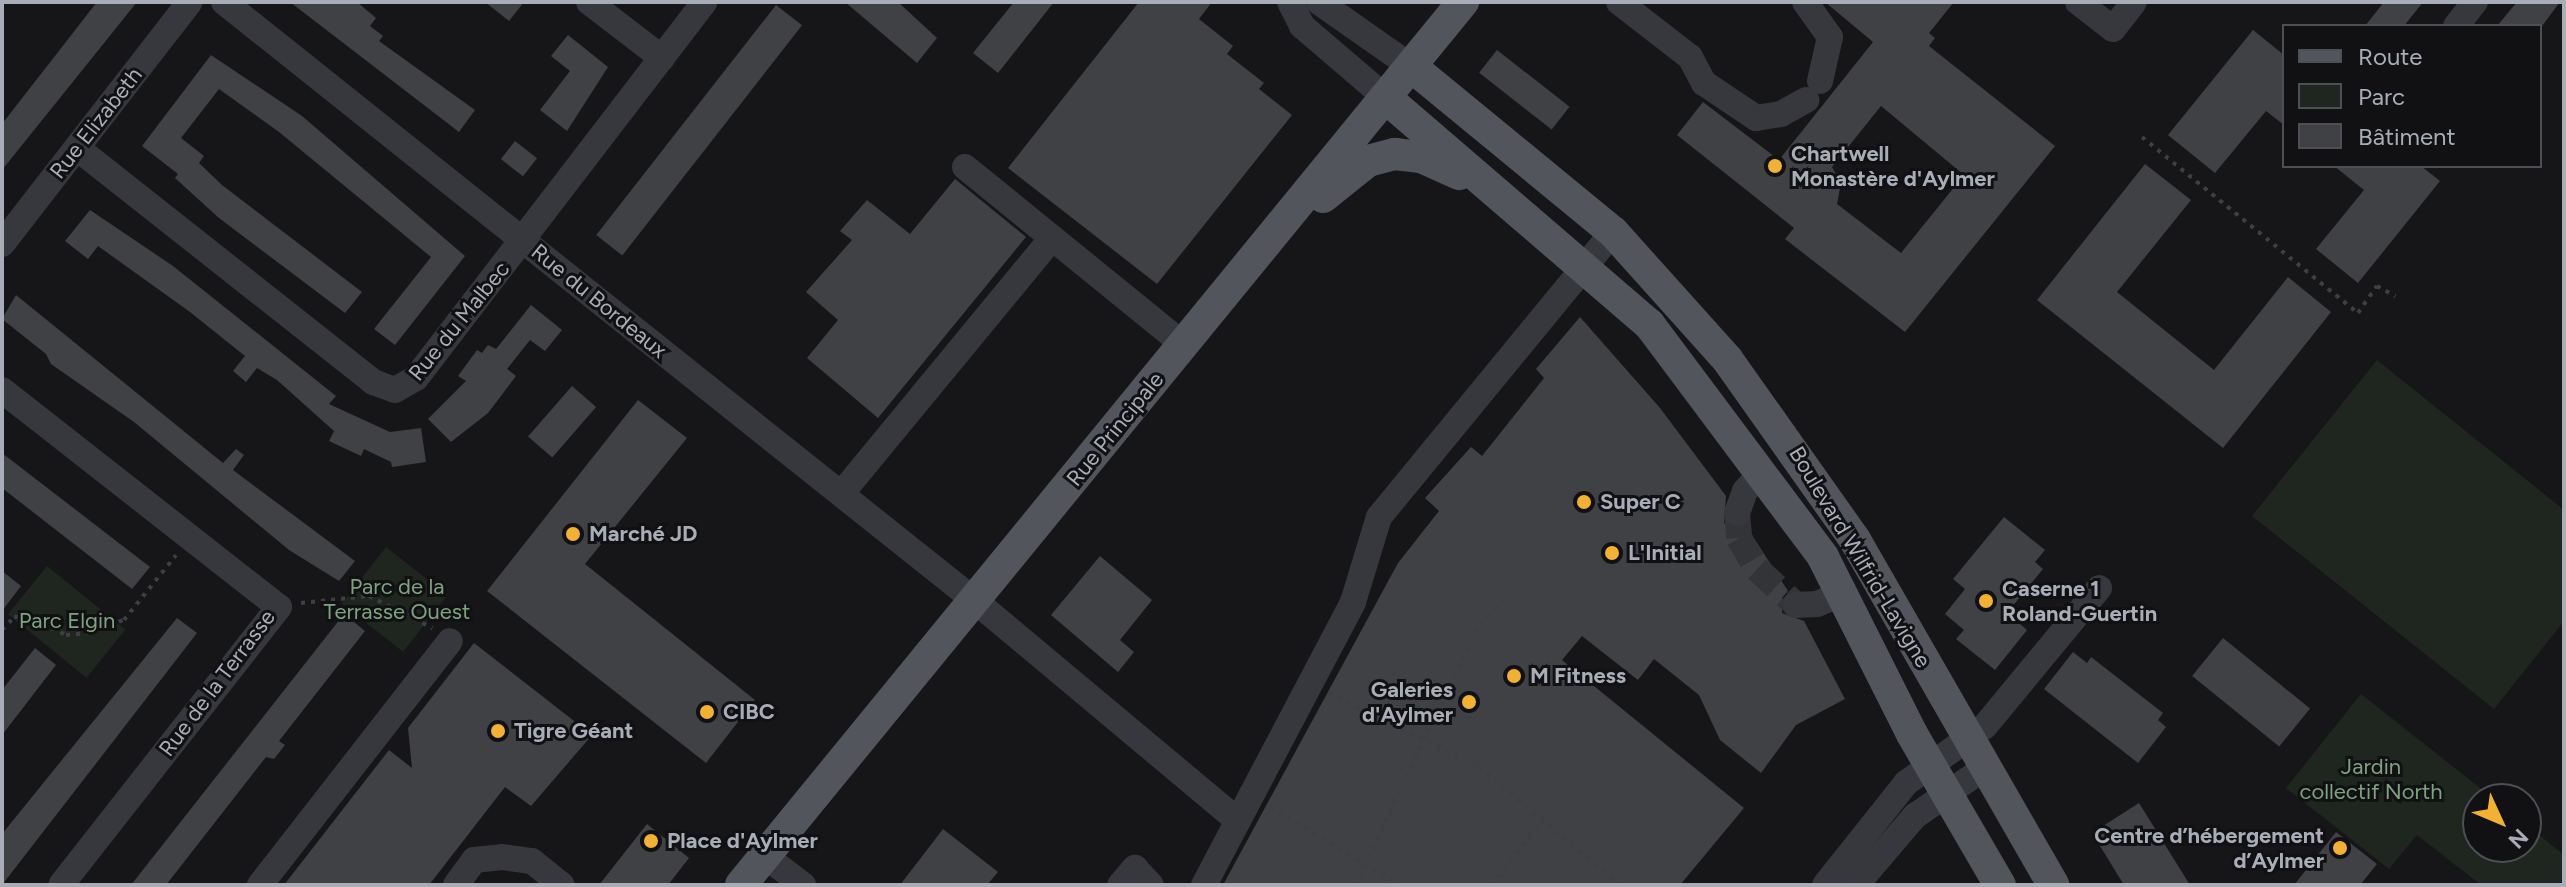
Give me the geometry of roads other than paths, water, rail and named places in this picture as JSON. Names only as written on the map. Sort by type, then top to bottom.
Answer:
[{"type":"main road","name":"Rue Principale","points":[[741,885],[1463,2]]},
{"type":"main road","name":"Boulevard Wilfrid-Lavigne","points":[[1412,67],[1613,232],[1727,359],[1808,467],[2053,885]]},
{"type":"main road","name":"Boulevard Wilfrid-Lavigne","points":[[1386,98],[1585,265],[1649,324],[1762,472],[1843,593],[1939,778],[2000,885]]},
{"type":"main road","points":[[1263,248],[1361,166],[1395,154],[1438,163],[1507,202]]},
{"type":"street","name":"Rue Elizabeth","points":[[2,244],[190,2]]},
{"type":"street","name":"Rue du Bordeaux","points":[[224,2],[974,600],[1238,821]]},
{"type":"street","points":[[589,2],[662,58]]},
{"type":"street","name":"Rue du Malbec","points":[[77,148],[385,389],[406,387],[705,2]]},
{"type":"street","points":[[1290,2],[1302,26],[1386,98]]},
{"type":"street","points":[[1319,2],[1412,67]]},
{"type":"street","points":[[1619,2],[1690,57],[1704,83],[1756,118],[1781,114],[1813,91],[1830,37],[1805,2]]},
{"type":"street","points":[[2078,2],[2113,29],[2134,2]]},
{"type":"street","points":[[2458,24],[2475,2]]},
{"type":"street","points":[[965,167],[1184,345]]},
{"type":"street","points":[[1204,885],[1353,602],[1379,517],[1613,232]]},
{"type":"street","points":[[841,494],[1052,238]]},
{"type":"street","name":"Rue de la Terrasse","points":[[2,390],[279,607],[61,885]]},
{"type":"street","points":[[1737,513],[1745,491],[1762,472]]},
{"type":"street","points":[[1825,885],[1906,783],[1939,778],[1978,754],[2099,588]]},
{"type":"street","points":[[1796,605],[1817,604],[1843,593]]},
{"type":"street","points":[[260,885],[450,641]]},
{"type":"street","points":[[1856,885],[1915,816],[1939,778]]},
{"type":"street","points":[[765,856],[803,885]]},
{"type":"street","points":[[456,885],[474,860],[502,857],[532,861],[562,885]]},
{"type":"street","points":[[1120,885],[1135,868],[1151,885]]},
{"type":"tunnel","points":[[1737,513],[1739,538],[1757,569],[1796,605]]},
{"type":"place","name":"Chartwell Monastère d'Aylmer","points":[[1775,166]]},
{"type":"place","name":"Super C","points":[[1584,502]]},
{"type":"place","name":"Marché JD","points":[[573,534]]},
{"type":"place","name":"L'Initial","points":[[1612,553]]},
{"type":"place","name":"Caserne 1 Roland-Guertin","points":[[1986,601]]},
{"type":"place","name":"M Fitness","points":[[1514,676]]},
{"type":"place","name":"Galeries d'Aylmer","points":[[1469,702]]},
{"type":"place","name":"CIBC","points":[[707,712]]},
{"type":"place","name":"Tigre Géant","points":[[498,731]]},
{"type":"place","name":"Place d'Aylmer","points":[[651,841]]},
{"type":"place","name":"Centre d’hébergement d’Aylmer","points":[[2340,848]]},
{"type":"park label","name":"Parc de la Terrasse Ouest","points":[[397,598]]},
{"type":"park label","name":"Parc Elgin","points":[[67,621]]},
{"type":"park label","name":"Jardin collectif North","points":[[2371,778]]}]
